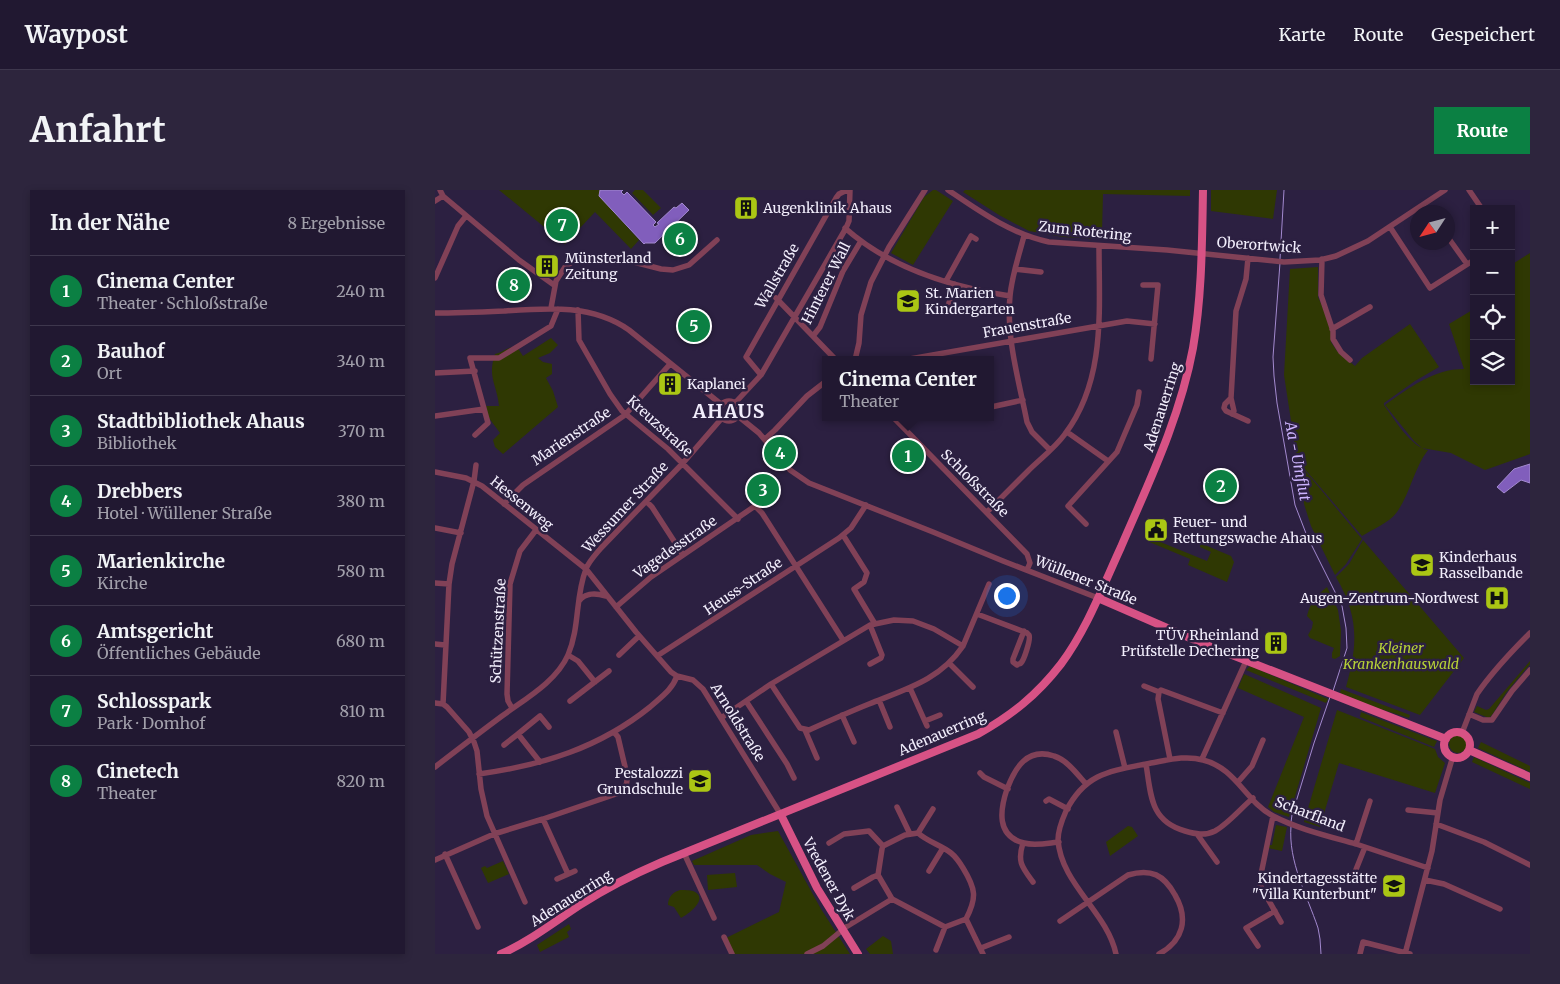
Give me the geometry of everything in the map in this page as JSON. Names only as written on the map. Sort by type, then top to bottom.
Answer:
[{"type":"main road","name":"Adenauerring","points":[[501,954],[544,930],[579,905],[652,866],[965,739],[1015,712],[1040,690],[1063,661],[1098,598],[1162,450],[1179,402],[1188,372],[1197,317],[1202,254],[1203,190]]},
{"type":"main road","name":"Wüllener Straße","points":[[1098,598],[1194,640],[1446,739]]},
{"type":"main road","points":[[1454,732],[1462,733],[1468,738],[1469,750],[1460,757],[1453,756],[1446,751],[1446,739],[1454,732]]},
{"type":"main road","points":[[1469,750],[1530,776]]},
{"type":"main road","name":"Vredener Dyk","points":[[781,815],[817,888],[858,954]]},
{"type":"street","points":[[441,190],[443,196],[466,216],[519,260],[554,285]]},
{"type":"street","points":[[735,403],[761,375],[845,230],[849,221],[848,190]]},
{"type":"street","name":"Wallstraße","points":[[761,375],[746,357],[777,299],[836,198],[839,194],[848,190]]},
{"type":"street","points":[[857,356],[861,315],[865,298],[884,256],[925,190]]},
{"type":"street","name":"Zum Rotering","points":[[949,190],[989,217],[1025,236],[1049,242],[1202,254]]},
{"type":"street","name":"Oberortwick","points":[[1202,254],[1284,262],[1322,259],[1354,248],[1390,227],[1445,190]]},
{"type":"street","points":[[1469,190],[1479,205]]},
{"type":"street","points":[[435,201],[443,196]]},
{"type":"street","points":[[435,278],[437,268],[458,226],[466,216]]},
{"type":"street","points":[[1390,227],[1430,288],[1470,262]]},
{"type":"street","points":[[845,230],[884,256],[912,270],[979,291],[1010,296]]},
{"type":"street","points":[[946,281],[971,236],[976,239]]},
{"type":"street","points":[[1025,236],[1015,269],[1010,296],[1011,341],[1029,427],[1050,450]]},
{"type":"street","points":[[475,435],[488,423],[470,358],[499,358],[551,326],[555,309],[554,285],[565,267],[580,258],[626,260],[661,269],[673,270],[689,265],[717,240]]},
{"type":"street","name":"Hinterer Wall","points":[[813,336],[820,327],[843,271],[861,241]]},
{"type":"street","points":[[987,512],[1067,432],[1081,406],[1094,370],[1099,346],[1099,246]]},
{"type":"street","points":[[1455,247],[1467,264]]},
{"type":"street","points":[[1232,414],[1234,410],[1231,398],[1236,311],[1246,279],[1248,258]]},
{"type":"street","points":[[1322,259],[1321,295],[1332,329],[1333,339],[1341,352],[1350,360]]},
{"type":"street","points":[[1015,269],[1041,272]]},
{"type":"street","points":[[948,306],[955,284]]},
{"type":"street","points":[[1143,285],[1158,285],[1151,359]]},
{"type":"street","points":[[777,299],[832,356]]},
{"type":"street","points":[[1332,329],[1371,307]]},
{"type":"street","points":[[435,313],[555,309],[578,310],[601,315],[625,327],[722,405]]},
{"type":"street","name":"Kreuzstraße","points":[[578,310],[579,340],[609,394],[625,415],[669,449],[738,519]]},
{"type":"street","name":"Frauenstraße","points":[[927,356],[1127,321],[1155,324]]},
{"type":"street","name":"Marienstraße","points":[[504,504],[523,485],[625,415],[670,364]]},
{"type":"street","points":[[435,373],[475,371]]},
{"type":"street","points":[[765,439],[807,396],[822,384]]},
{"type":"street","points":[[1086,524],[1068,506],[1117,452],[1137,405],[1139,392]]},
{"type":"street","points":[[1231,398],[1224,408],[1248,421]]},
{"type":"street","points":[[994,407],[1023,400]]},
{"type":"street","points":[[727,402],[735,403],[739,409],[738,416],[731,420],[723,418],[719,412],[722,405],[727,402]]},
{"type":"street","points":[[435,416],[484,409]]},
{"type":"street","name":"Wüllener Straße","points":[[738,416],[765,439],[783,463],[797,476],[816,486],[1098,598]]},
{"type":"street","name":"Wessumer Straße","points":[[435,766],[554,675],[568,655],[574,637],[586,569],[601,548],[647,502],[723,418]]},
{"type":"street","name":"Schloßstraße","points":[[897,421],[1027,554],[1029,563],[1027,570]]},
{"type":"street","points":[[1067,432],[1108,461]]},
{"type":"street","points":[[443,704],[449,584],[474,481],[476,465]]},
{"type":"street","name":"Hessenweg","points":[[435,472],[474,481],[586,569]]},
{"type":"street","points":[[647,502],[653,507],[683,555]]},
{"type":"street","name":"Heuss-Straße","points":[[657,656],[843,535],[851,528],[866,505]]},
{"type":"street","name":"Vagedesstraße","points":[[616,607],[651,577],[755,506],[759,509],[796,566]]},
{"type":"street","points":[[435,528],[461,533]]},
{"type":"street","name":"Schützenstraße","points":[[513,708],[508,701],[507,694],[510,584],[520,551],[536,530]]},
{"type":"street","points":[[843,535],[867,573],[865,582],[854,589],[872,624],[882,655],[881,658],[870,664]]},
{"type":"street","points":[[796,566],[843,640]]},
{"type":"street","name":"Arnoldstraße","points":[[586,569],[639,636],[671,672],[698,683],[781,815]]},
{"type":"street","points":[[435,583],[449,584]]},
{"type":"street","points":[[771,684],[800,728],[805,730],[910,688],[937,674],[963,646],[989,584]]},
{"type":"street","points":[[579,601],[589,594],[607,596]]},
{"type":"street","points":[[977,614],[1024,631],[1029,635],[1029,642],[1021,662],[1017,665],[1013,662],[1013,659],[1024,631]]},
{"type":"street","points":[[721,718],[771,684],[872,624],[894,620],[913,621],[934,629],[963,646]]},
{"type":"street","points":[[1462,733],[1481,689],[1530,633]]},
{"type":"street","points":[[619,654],[639,636]]},
{"type":"street","points":[[435,644],[445,645]]},
{"type":"street","points":[[568,655],[578,660],[595,682]]},
{"type":"street","points":[[1202,759],[1246,661]]},
{"type":"street","points":[[949,663],[973,687]]},
{"type":"street","points":[[1469,714],[1487,721],[1493,720],[1512,691],[1530,670]]},
{"type":"street","points":[[571,701],[609,671]]},
{"type":"street","points":[[479,774],[539,762],[582,748],[614,732],[644,711],[674,685],[677,676]]},
{"type":"street","points":[[1145,686],[1159,692],[1165,690],[1223,713]]},
{"type":"street","points":[[910,688],[926,723],[940,715]]},
{"type":"street","points":[[1159,692],[1158,699],[1170,759]]},
{"type":"street","points":[[879,700],[890,727]]},
{"type":"street","points":[[745,701],[787,764],[794,778]]},
{"type":"street","points":[[435,703],[447,706],[473,738],[477,751],[483,801],[494,834],[525,902]]},
{"type":"street","points":[[842,715],[854,742]]},
{"type":"street","points":[[504,745],[541,716],[549,727]]},
{"type":"street","points":[[805,730],[817,758]]},
{"type":"street","points":[[435,860],[494,834],[543,819],[623,790],[627,781],[627,775],[618,737],[614,732]]},
{"type":"street","points":[[1117,732],[1125,768]]},
{"type":"street","points":[[518,734],[539,762]]},
{"type":"street","points":[[1238,782],[1252,766],[1263,740]]},
{"type":"street","points":[[1059,842],[1023,843],[1015,840],[1009,834],[1002,822],[1001,813],[1011,779],[1020,763],[1028,758],[1044,754],[1063,760],[1086,784]]},
{"type":"street","points":[[1360,954],[1363,942],[1407,954],[1428,868],[1444,785],[1453,756]]},
{"type":"street","name":"Scharfland","points":[[1116,954],[1108,932],[1073,880],[1064,863],[1059,842],[1060,826],[1075,796],[1086,784],[1102,774],[1170,759],[1202,759],[1223,768],[1259,806],[1273,816],[1292,824],[1428,868]]},
{"type":"street","points":[[1146,764],[1151,793],[1158,814],[1170,825],[1197,834],[1207,833],[1220,828],[1253,798]]},
{"type":"street","points":[[980,773],[984,777],[1008,788]]},
{"type":"street","points":[[1046,801],[1049,799],[1067,809]]},
{"type":"street","name":"Scharfland","points":[[1356,844],[1370,802]]},
{"type":"street","points":[[897,808],[910,834]]},
{"type":"street","points":[[918,833],[933,809]]},
{"type":"street","points":[[1408,810],[1438,814]]},
{"type":"street","points":[[1273,816],[1260,885],[1281,922]]},
{"type":"street","points":[[543,819],[568,874]]},
{"type":"street","points":[[1436,824],[1483,842],[1530,865]]},
{"type":"street","points":[[829,843],[845,834],[869,831],[883,846]]},
{"type":"street","points":[[883,846],[910,834],[918,833],[955,857],[968,876],[972,885],[974,900],[965,919],[945,927],[936,950]]},
{"type":"street","points":[[1197,834],[1217,862]]},
{"type":"street","points":[[1023,843],[1019,855],[1020,860],[1033,882]]},
{"type":"street","points":[[883,846],[878,875],[892,898],[945,927]]},
{"type":"street","points":[[1353,877],[1365,847]]},
{"type":"street","points":[[929,872],[943,848]]},
{"type":"street","points":[[684,853],[714,918]]},
{"type":"street","points":[[445,854],[478,928]]},
{"type":"street","points":[[557,879],[575,871]]},
{"type":"street","points":[[1060,921],[1128,875],[1145,872],[1161,877],[1178,900],[1183,918],[1180,931],[1170,951],[1159,954]]},
{"type":"street","points":[[853,888],[878,875]]},
{"type":"street","points":[[1425,880],[1444,884],[1500,909]]},
{"type":"street","points":[[807,954],[823,946],[843,930],[892,898]]},
{"type":"street","points":[[1258,946],[1246,928],[1275,911]]},
{"type":"street","points":[[965,919],[982,951],[1009,937]]},
{"type":"street","points":[[724,937],[731,954]]},
{"type":"green space","points":[[499,190],[600,190],[599,196],[639,240],[631,249],[595,212],[565,244]]},
{"type":"green space","points":[[635,190],[643,190],[661,208],[653,215],[632,193]]},
{"type":"green space","points":[[933,190],[953,201],[913,265],[891,253],[924,197]]},
{"type":"green space","points":[[965,190],[1190,190],[1190,196],[1103,194],[1102,232],[1097,232],[1097,239],[1063,237],[1029,231],[963,192]]},
{"type":"green space","points":[[1211,190],[1277,190],[1273,219],[1211,211]]},
{"type":"green space","points":[[1530,253],[1530,454],[1485,470],[1451,453],[1422,448],[1385,405],[1412,386],[1432,376],[1442,372],[1464,369],[1449,324],[1470,311],[1470,385],[1515,385],[1515,262]]},
{"type":"green space","points":[[1318,267],[1318,297],[1325,312],[1331,333],[1331,342],[1337,351],[1355,366],[1362,358],[1410,324],[1439,367],[1384,403],[1403,432],[1415,444],[1428,450],[1394,516],[1362,536],[1297,460],[1284,375],[1290,269]]},
{"type":"green space","points":[[551,338],[558,345],[550,353],[538,358],[543,362],[552,364],[552,374],[546,378],[558,407],[503,454],[495,447],[493,440],[500,433],[489,418],[486,406],[499,406],[492,375],[495,354],[517,347],[523,356]]},
{"type":"green space","points":[[1297,461],[1362,539],[1346,564],[1335,575],[1311,526],[1304,504]]},
{"type":"green space","points":[[1148,537],[1207,561],[1211,552],[1200,547],[1200,543],[1231,556],[1234,562],[1227,582],[1188,565],[1190,559],[1147,541]]},
{"type":"green space","name":"Kleiner Krankenhauswald","points":[[1363,540],[1464,658],[1420,715],[1346,687],[1353,657],[1354,631],[1349,605],[1336,577],[1349,564]]},
{"type":"green space","points":[[1327,587],[1338,610],[1341,631],[1340,656],[1335,659],[1332,658],[1334,648],[1310,638],[1308,635],[1313,622],[1307,616],[1310,607]]},
{"type":"green space","points":[[1530,661],[1530,664],[1506,693],[1489,718],[1474,712],[1477,706],[1486,710],[1489,709]]},
{"type":"green space","points":[[1250,666],[1328,699],[1326,703],[1246,670]]},
{"type":"green space","points":[[1244,674],[1321,708],[1289,817],[1274,812],[1268,807],[1304,717],[1238,688]]},
{"type":"green space","points":[[1341,689],[1410,715],[1409,718],[1374,707],[1340,693]]},
{"type":"green space","points":[[1337,710],[1435,749],[1438,757],[1445,763],[1435,793],[1339,763],[1320,827],[1304,822]]},
{"type":"green space","points":[[1361,712],[1437,741],[1434,747],[1360,717]]},
{"type":"green space","points":[[1454,735],[1462,735],[1467,740],[1465,751],[1454,753],[1449,748],[1449,740]]},
{"type":"green space","points":[[1481,742],[1530,766],[1530,772],[1478,748]]},
{"type":"green space","points":[[1474,757],[1530,783],[1530,789],[1472,762]]},
{"type":"green space","points":[[1276,825],[1287,827],[1282,851],[1268,848],[1268,845],[1272,845]]},
{"type":"green space","points":[[1128,826],[1132,827],[1138,836],[1110,856],[1106,842]]},
{"type":"green space","points":[[778,831],[821,909],[850,954],[732,954],[726,938],[779,912],[786,882],[757,865],[694,865],[692,861],[751,835]]},
{"type":"green space","points":[[503,861],[509,874],[488,883],[481,868],[485,866],[487,868]]},
{"type":"green space","points":[[735,873],[737,887],[708,890],[707,875]]},
{"type":"green space","points":[[680,890],[693,891],[698,894],[699,898],[696,906],[681,918],[674,907],[668,905],[671,895]]},
{"type":"green space","points":[[569,924],[571,929],[567,932],[569,937],[540,952],[537,945]]},
{"type":"green space","points":[[883,936],[891,941],[893,954],[870,954],[866,949]]},
{"type":"shaded area","points":[[600,190],[623,190],[621,192],[624,195],[627,192],[656,222],[653,225],[655,227],[674,207],[676,208],[682,203],[689,210],[655,243],[644,244],[599,196]]},
{"type":"shaded area","points":[[1530,464],[1530,483],[1521,480],[1504,493],[1497,487],[1514,469]]},
{"type":"waterway","name":"Aa - Umflut","points":[[1280,259],[1284,190]]},
{"type":"waterway","name":"Aa - Umflut","points":[[1280,263],[1273,357],[1274,376],[1295,505],[1307,536],[1342,606],[1346,628],[1347,648],[1333,691]]},
{"type":"waterway","name":"Aa - Umflut","points":[[1291,822],[1314,743],[1330,697]]},
{"type":"waterway","name":"Aa - Umflut","points":[[1291,826],[1292,852],[1295,865],[1318,928],[1321,954]]},
{"type":"place","name":"Augenklinik Ahaus","points":[[746,208]]},
{"type":"place","name":"Schlosspark","points":[[562,225]]},
{"type":"place","name":"Amtsgericht","points":[[680,239]]},
{"type":"place","name":"Münsterland Zeitung","points":[[547,266]]},
{"type":"place","name":"Cinetech","points":[[514,285]]},
{"type":"place","name":"St. Marien Kindergarten","points":[[908,301]]},
{"type":"place","name":"Marienkirche","points":[[694,326]]},
{"type":"place","name":"Kaplanei","points":[[670,384]]},
{"type":"place","name":"Drebbers","points":[[780,453]]},
{"type":"place","name":"Cinema Center","points":[[908,456]]},
{"type":"place","name":"Bauhof","points":[[1221,486]]},
{"type":"place","name":"Stadtbibliothek Ahaus","points":[[763,490]]},
{"type":"place","name":"Feuer- und Rettungswache Ahaus","points":[[1156,530]]},
{"type":"place","name":"Kinderhaus Rasselbande","points":[[1422,565]]},
{"type":"place","name":"Augen-Zentrum-Nordwest","points":[[1497,598]]},
{"type":"place","name":"TÜV Rheinland Prüfstelle Dechering","points":[[1276,643]]},
{"type":"place","name":"Pestalozzi Grundschule","points":[[700,781]]},
{"type":"place","name":"Kindertagesstätte \"Villa Kunterbunt\"","points":[[1394,886]]},
{"type":"district","name":"AHAUS","points":[[729,411]]}]
